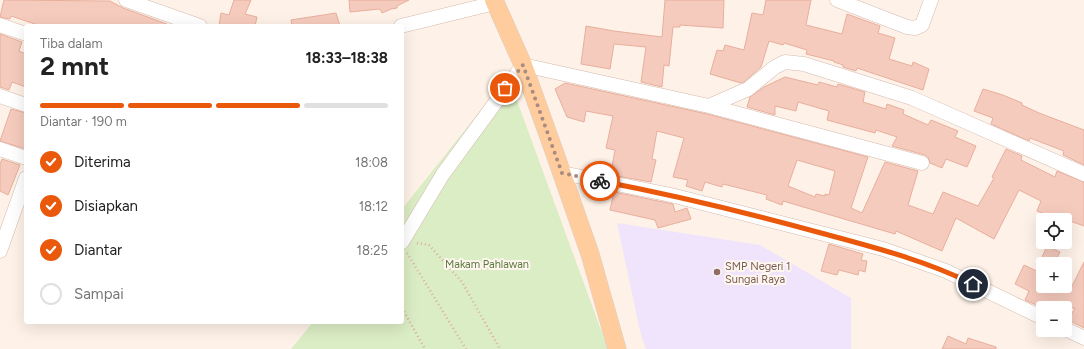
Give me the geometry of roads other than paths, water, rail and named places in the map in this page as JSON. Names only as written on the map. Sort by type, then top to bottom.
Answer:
[{"type":"main road","points":[[494,2],[523,65],[562,173],[590,254],[618,349]]},
{"type":"street","points":[[126,0],[194,24]]},
{"type":"street","points":[[837,0],[907,27],[915,28],[922,25],[930,0]]},
{"type":"street","points":[[404,25],[494,2]]},
{"type":"street","points":[[0,25],[24,33]]},
{"type":"street","points":[[709,106],[748,89],[775,67],[785,62],[804,64],[912,98],[1084,174]]},
{"type":"street","points":[[404,243],[442,174],[523,65],[709,106],[922,163]]},
{"type":"street","points":[[0,96],[24,104]]},
{"type":"street","points":[[0,149],[24,157]]},
{"type":"street","points":[[562,173],[671,195],[882,249],[946,271],[1036,315]]},
{"type":"street","points":[[1,245],[24,183]]},
{"type":"street","points":[[1072,332],[1084,338]]},
{"type":"place","name":"SMP Negeri 1 Sungai Raya","points":[[717,272]]},
{"type":"park label","name":"Makam Pahlawan","points":[[487,264]]}]
